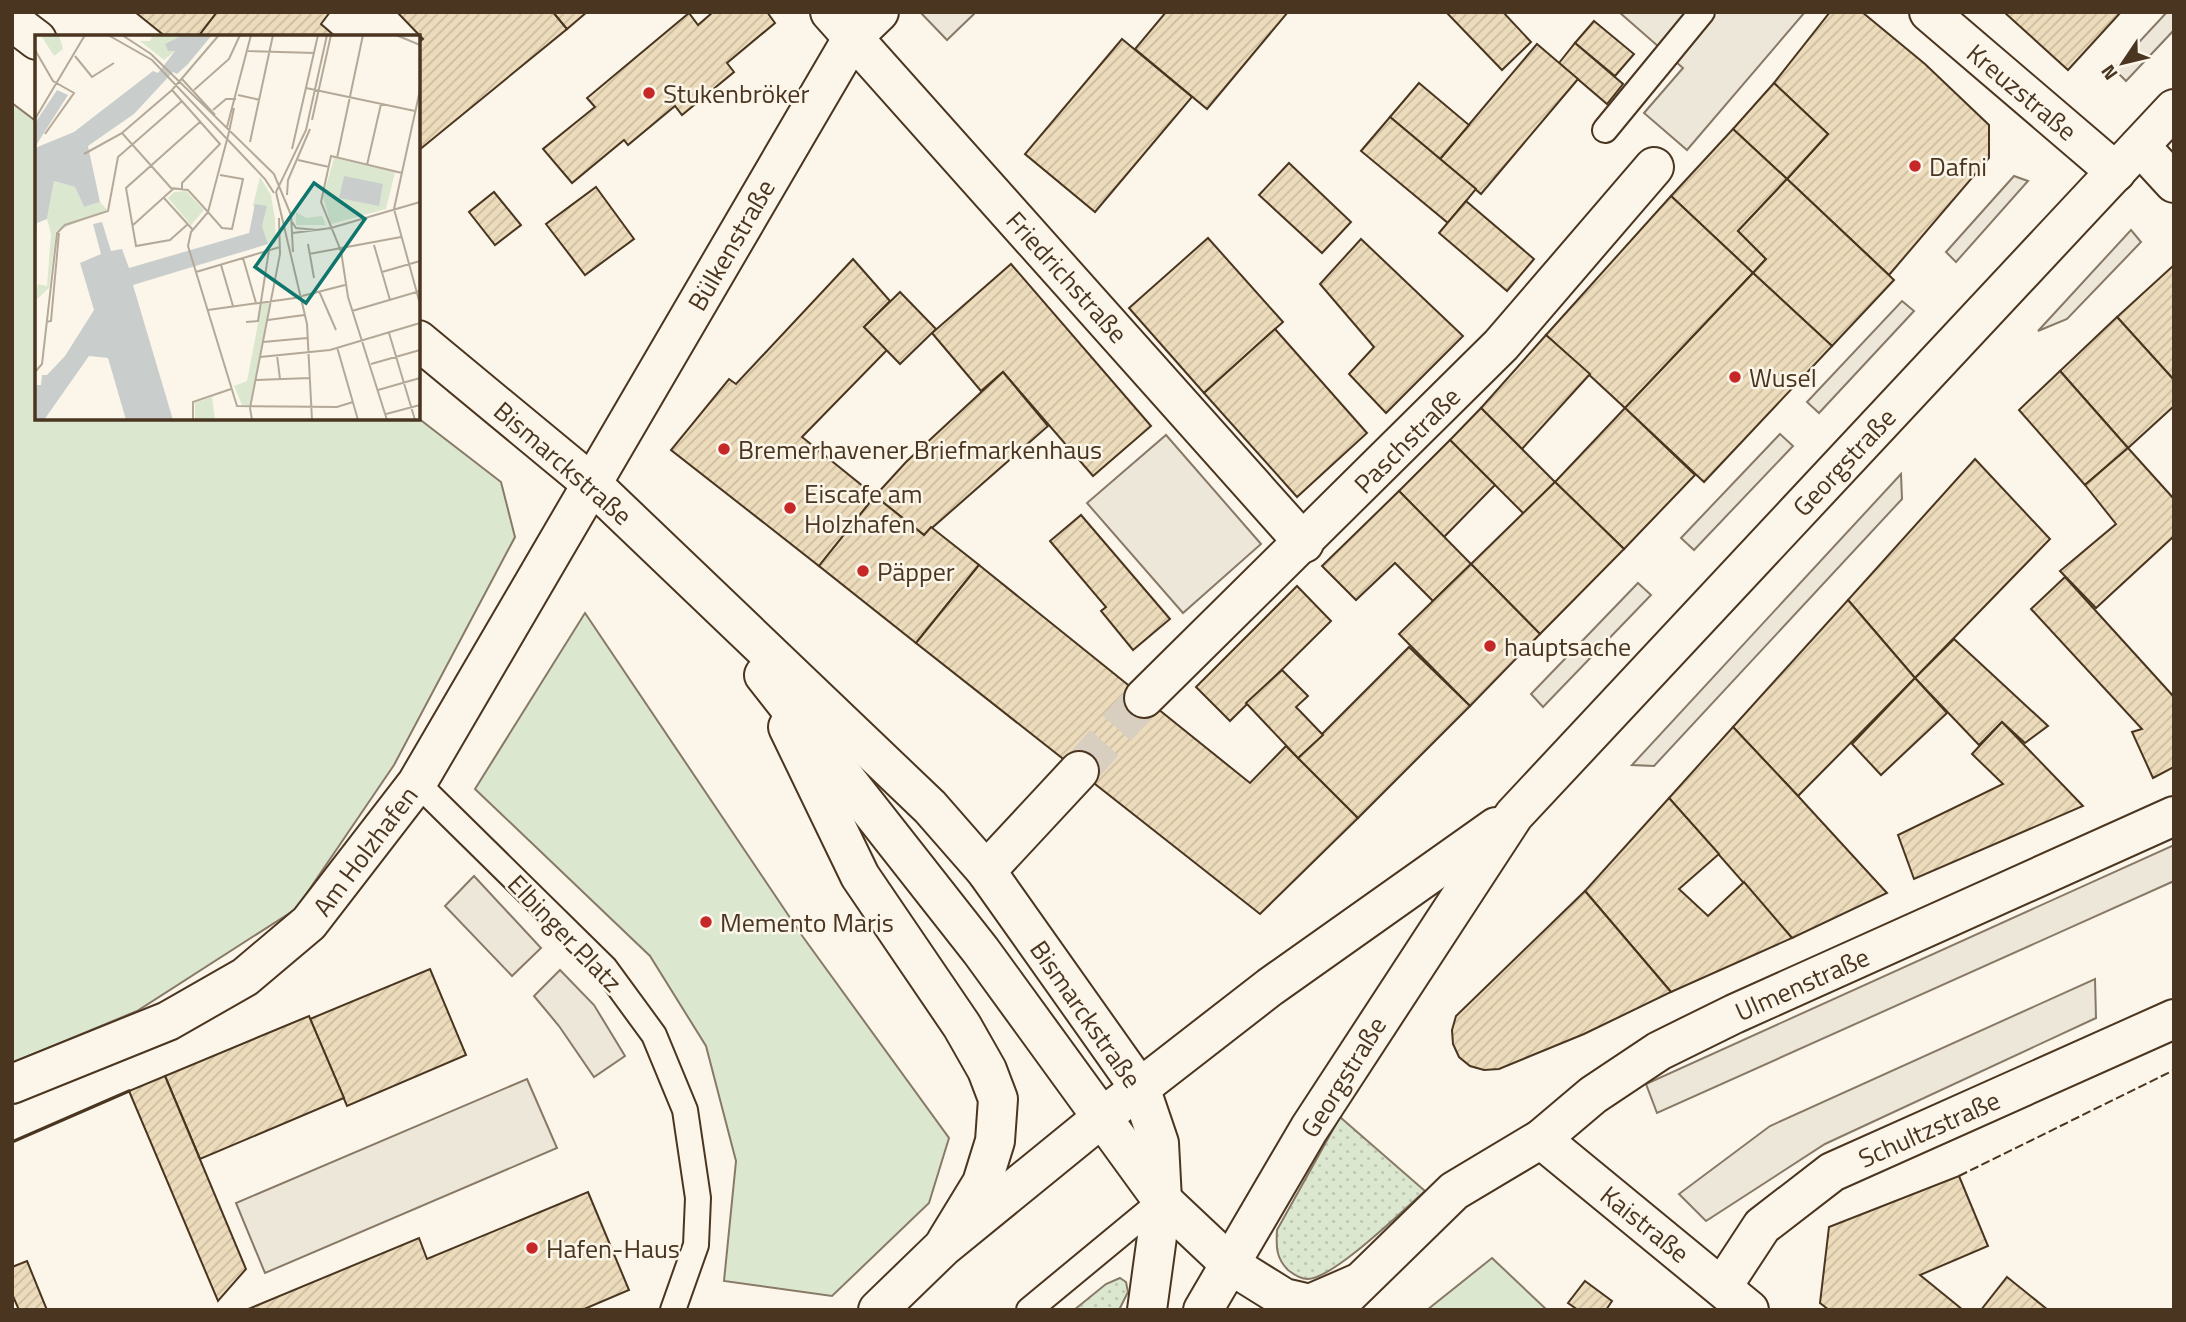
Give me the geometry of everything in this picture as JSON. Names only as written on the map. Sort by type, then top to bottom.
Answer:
[{"type":"street","name":"Kreuzstraße","points":[[1929,12],[2128,159],[2174,183]]},
{"type":"street","name":"Bülkenstraße","points":[[592,484],[854,20]]},
{"type":"street","name":"Friedrichstraße","points":[[854,20],[1304,543]]},
{"type":"street","points":[[12,21],[35,38]]},
{"type":"street","name":"Georgstraße","points":[[1231,1265],[1309,1129],[1514,815],[2174,109]]},
{"type":"street","name":"Paschstraße","points":[[1144,698],[1502,345],[1654,167]]},
{"type":"street","name":"Bismarckstraße","points":[[420,342],[592,484],[930,807],[986,871],[1141,1090],[1159,1143],[1162,1200]]},
{"type":"street","name":"Am Holzhafen","points":[[12,1084],[168,1021],[245,977],[309,922],[417,783],[592,484]]},
{"type":"street","name":"Bismarckstraße","points":[[705,590],[764,674],[981,951],[1100,1119],[1162,1200]]},
{"type":"street","name":"Bismarckstraße","points":[[764,674],[860,876],[962,1026],[988,1070],[998,1099],[995,1141],[982,1183],[943,1247]]},
{"type":"street","points":[[986,871],[1079,771]]},
{"type":"street","name":"Georgstraße","points":[[1100,1119],[1141,1090],[1270,987],[1514,815]]},
{"type":"street","name":"Ulmenstraße","points":[[1345,1296],[1454,1191],[1541,1139],[1594,1095],[1659,1051],[1747,1008],[2174,816]]},
{"type":"street","name":"Schultzstraße","points":[[1735,1299],[1762,1226],[1832,1172],[2174,1019]]},
{"type":"street","points":[[878,1310],[943,1247],[1100,1119]]},
{"type":"street","name":"Kaistraße","points":[[1541,1139],[1735,1299]]},
{"type":"street","points":[[1162,1200],[1231,1265],[1284,1298],[1310,1304],[1345,1296]]},
{"type":"street","points":[[1147,1310],[1162,1200]]},
{"type":"street","points":[[1203,1310],[1231,1265]]},
{"type":"lane","points":[[1605,130],[1702,12]]},
{"type":"lane","name":"Elbinger Platz","points":[[417,783],[605,968],[654,1035],[684,1110],[698,1198],[696,1245],[673,1310]]},
{"type":"lane","points":[[1029,1310],[1162,1200]]},
{"type":"green space","points":[[12,103],[35,120],[35,420],[420,420],[501,482],[515,537],[394,765],[296,909],[137,1011],[12,1063]]},
{"type":"green space","points":[[585,613],[803,937],[949,1138],[929,1203],[832,1296],[724,1281],[736,1161],[706,1046],[650,956],[475,789]]},
{"type":"green space","points":[[1340,1117],[1425,1191],[1334,1268],[1320,1276],[1305,1279],[1290,1272],[1281,1261],[1277,1247],[1277,1230]]},
{"type":"green space","points":[[1492,1258],[1547,1310],[1427,1310]]},
{"type":"green space","points":[[1120,1278],[1126,1282],[1128,1292],[1119,1310],[1074,1310],[1106,1284]]},
{"type":"shaded area","points":[[920,12],[976,12],[947,40]]},
{"type":"shaded area","points":[[1619,12],[1805,12],[1687,150],[1644,113],[1683,68]]},
{"type":"shaded area","points":[[2167,12],[2174,12],[2174,30],[2126,81],[2114,69]]},
{"type":"shaded area","points":[[2014,176],[2028,181],[1956,262],[1946,252]]},
{"type":"shaded area","points":[[2131,230],[2141,242],[2067,319],[2038,331]]},
{"type":"shaded area","points":[[1902,301],[1914,311],[1819,413],[1807,402]]},
{"type":"shaded area","points":[[1780,434],[1793,446],[1694,550],[1681,538]]},
{"type":"shaded area","points":[[1166,435],[1261,544],[1183,613],[1087,503]]},
{"type":"shaded area","points":[[1901,474],[1902,499],[1654,766],[1632,765]]},
{"type":"shaded area","points":[[1638,583],[1651,595],[1543,707],[1531,694]]},
{"type":"shaded area","points":[[2174,845],[2174,881],[1657,1113],[1646,1084]]},
{"type":"shaded area","points":[[474,876],[541,948],[512,976],[445,906]]},
{"type":"shaded area","points":[[560,970],[594,1005],[625,1056],[594,1077],[559,1026],[534,996]]},
{"type":"shaded area","points":[[2095,979],[2096,1018],[1825,1144],[1706,1221],[1679,1194],[1770,1126]]},
{"type":"shaded area","points":[[527,1079],[557,1148],[265,1273],[236,1203]]},
{"type":"building","points":[[135,12],[217,12],[200,35],[164,35]]},
{"type":"building","points":[[217,12],[330,12],[321,24],[334,35],[200,35]]},
{"type":"building","points":[[397,12],[553,12],[567,29],[420,149],[420,41],[423,39]]},
{"type":"building","points":[[553,12],[587,12],[567,29]]},
{"type":"building","points":[[713,12],[767,12],[775,23],[727,63],[734,72],[682,115],[675,106],[628,145],[624,140],[572,183],[543,149],[595,107],[587,98],[689,13],[698,25]]},
{"type":"building","points":[[1166,12],[1288,12],[1207,109],[1135,49]]},
{"type":"building","points":[[1446,12],[1503,12],[1531,42],[1502,70]]},
{"type":"building","points":[[1830,12],[1862,12],[1925,64],[1989,125],[1989,158],[1889,275],[1787,179],[1828,134],[1774,83]]},
{"type":"building","points":[[2004,12],[2121,12],[2068,70]]},
{"type":"building","points":[[1594,21],[1634,54],[1615,76],[1575,43]]},
{"type":"building","points":[[1122,39],[1192,97],[1095,212],[1025,154]]},
{"type":"building","points":[[1575,43],[1623,84],[1607,104],[1559,63]]},
{"type":"building","points":[[1537,44],[1578,79],[1481,194],[1440,159]]},
{"type":"building","points":[[1419,83],[1469,125],[1440,159],[1390,117]]},
{"type":"building","points":[[1774,83],[1828,134],[1787,179],[1733,129]]},
{"type":"building","points":[[1390,117],[1476,189],[1448,223],[1361,151]]},
{"type":"building","points":[[1733,129],[1787,179],[1738,231],[1766,259],[1753,273],[1671,196]]},
{"type":"building","points":[[1289,163],[1351,222],[1322,253],[1259,195]]},
{"type":"building","points":[[1787,179],[1894,280],[1832,346],[1753,273],[1766,259],[1738,231]]},
{"type":"building","points":[[596,187],[634,239],[585,275],[546,224]]},
{"type":"building","points":[[494,192],[521,225],[495,245],[469,212]]},
{"type":"building","points":[[1671,196],[1753,273],[1625,408],[1546,335]]},
{"type":"building","points":[[1466,201],[1534,259],[1507,291],[1439,233]]},
{"type":"building","points":[[1208,238],[1283,322],[1204,393],[1129,308]]},
{"type":"building","points":[[1361,239],[1463,336],[1386,413],[1349,374],[1374,347],[1320,284]]},
{"type":"building","points":[[853,259],[890,301],[864,327],[887,350],[802,437],[875,496],[819,566],[671,450],[729,379],[736,384]]},
{"type":"building","points":[[1011,264],[1151,426],[1093,476],[1003,372],[981,391],[932,333]]},
{"type":"building","points":[[2174,265],[2174,380],[2117,317]]},
{"type":"building","points":[[1753,273],[1832,346],[1704,482],[1625,408]]},
{"type":"building","points":[[900,292],[936,329],[900,364],[864,327]]},
{"type":"building","points":[[2117,317],[2174,380],[2174,406],[2128,448],[2060,371]]},
{"type":"building","points":[[1275,329],[1367,433],[1297,497],[1204,393]]},
{"type":"building","points":[[1546,335],[1590,374],[1522,449],[1481,408]]},
{"type":"building","points":[[2060,371],[2128,448],[2085,485],[2019,410]]},
{"type":"building","points":[[1003,372],[1048,426],[924,535],[875,496],[906,462]]},
{"type":"building","points":[[1481,408],[1555,482],[1524,514],[1450,440]]},
{"type":"building","points":[[1625,408],[1695,475],[1624,549],[1555,482]]},
{"type":"building","points":[[1450,440],[1495,485],[1444,537],[1399,491]]},
{"type":"building","points":[[2128,448],[2174,499],[2174,536],[2096,608],[2060,571],[2116,524],[2085,485]]},
{"type":"building","points":[[1975,459],[2050,539],[1915,678],[1848,600]]},
{"type":"building","points":[[1555,482],[1624,549],[1540,634],[1471,564]]},
{"type":"building","points":[[1399,491],[1471,564],[1433,601],[1395,563],[1356,600],[1322,566]]},
{"type":"building","points":[[875,496],[924,535],[931,527],[979,565],[916,643],[819,566]]},
{"type":"building","points":[[1081,515],[1170,619],[1133,650],[1101,611],[1106,607],[1050,541]]},
{"type":"building","points":[[1471,564],[1540,634],[1470,706],[1399,634]]},
{"type":"building","points":[[979,565],[1250,783],[1286,746],[1358,818],[1260,914],[916,643]]},
{"type":"building","points":[[2065,577],[2174,697],[2174,767],[2153,778],[2132,732],[2142,729],[2031,609]]},
{"type":"building","points":[[1297,586],[1331,621],[1230,721],[1196,687]]},
{"type":"building","points":[[1848,600],[1915,678],[1798,796],[1733,727]]},
{"type":"building","points":[[1954,639],[2048,726],[2025,743],[2002,722],[1979,745],[1915,678]]},
{"type":"building","points":[[1409,647],[1470,706],[1358,818],[1298,758]]},
{"type":"building","points":[[1282,670],[1308,696],[1296,707],[1323,735],[1298,758],[1246,703]]},
{"type":"building","points":[[1915,678],[1947,713],[1881,775],[1852,744]]},
{"type":"building","points":[[2002,722],[2083,806],[1914,879],[1898,835],[2003,784],[1972,754]]},
{"type":"building","points":[[1733,727],[1887,893],[1792,938],[1669,798]]},
{"type":"building","points":[[1669,798],[1719,854],[1679,889],[1708,916],[1744,882],[1792,938],[1671,992],[1585,891]]},
{"type":"building","points":[[1585,891],[1671,992],[1584,1034],[1499,1069],[1484,1070],[1470,1066],[1459,1057],[1453,1044],[1452,1030],[1456,1016]]},
{"type":"building","points":[[430,969],[466,1055],[347,1106],[310,1019]]},
{"type":"building","points":[[309,1016],[344,1098],[200,1159],[165,1076]]},
{"type":"building","points":[[165,1076],[246,1269],[218,1301],[129,1091]]},
{"type":"building","points":[[1959,1176],[1988,1246],[1920,1275],[1963,1310],[1829,1310],[1820,1303],[1829,1227]]},
{"type":"building","name":"Hafen-Haus","points":[[588,1192],[629,1290],[582,1310],[246,1310],[419,1238],[427,1259]]},
{"type":"building","points":[[27,1261],[47,1310],[19,1310],[12,1294],[12,1267]]},
{"type":"building","points":[[2007,1277],[2048,1310],[1981,1310]]},
{"type":"building","points":[[1585,1281],[1612,1301],[1606,1310],[1578,1310],[1568,1303]]},
{"type":"tunnel","points":[[1079,771],[1144,698]]},
{"type":"fence","points":[[1959,1176],[2174,1070]]},
{"type":"wall","points":[[12,1142],[129,1091]]},
{"type":"place","name":"Stukenbröker","points":[[649,93]]},
{"type":"place","name":"Dafni","points":[[1915,166]]},
{"type":"place","name":"Wusel","points":[[1735,377]]},
{"type":"place","name":"Bremerhavener Briefmarkenhaus","points":[[724,449]]},
{"type":"place","name":"Eiscafe am Holzhafen","points":[[790,508]]},
{"type":"place","name":"Päpper","points":[[863,571]]},
{"type":"place","name":"hauptsache","points":[[1490,646]]},
{"type":"place","name":"Memento Maris","points":[[706,922]]},
{"type":"place","name":"Hafen-Haus","points":[[532,1248]]}]
